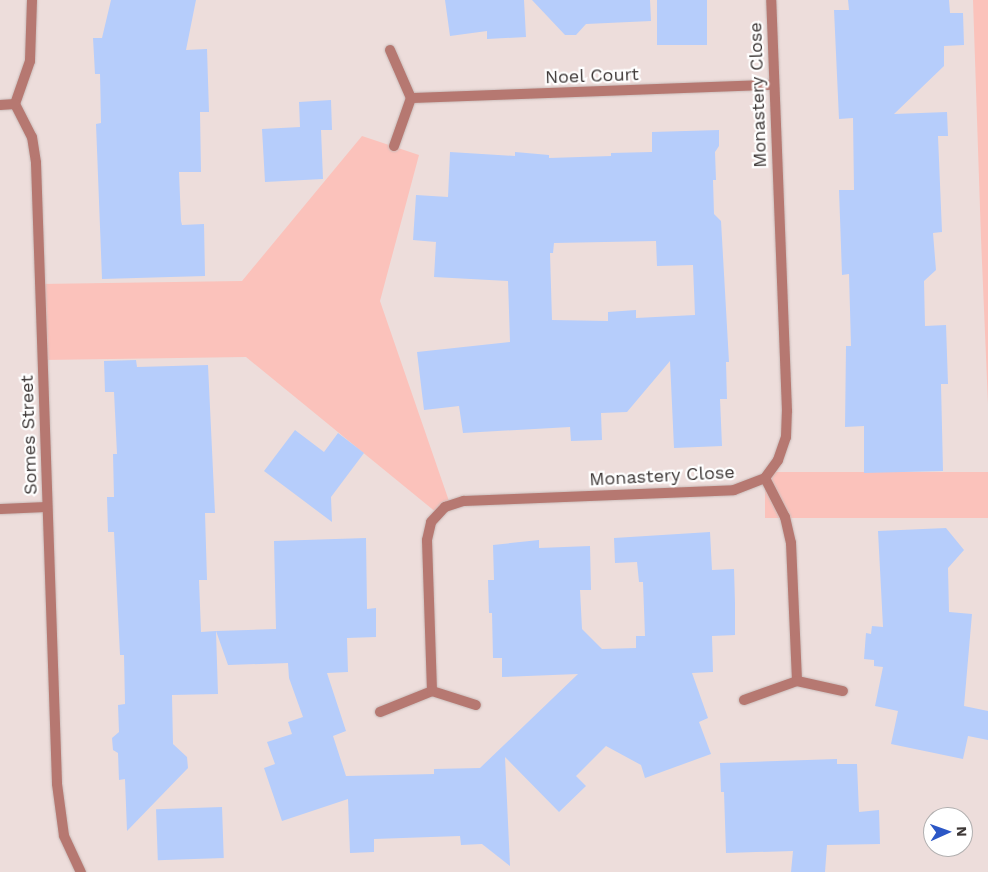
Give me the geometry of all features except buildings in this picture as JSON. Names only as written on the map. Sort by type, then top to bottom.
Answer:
[{"type":"street","points":[[0,105],[15,104],[30,61],[32,0]]},
{"type":"street","name":"Monastery Close","points":[[432,691],[427,540],[431,522],[445,507],[464,500],[734,490],[765,478],[783,449],[787,425],[771,0]]},
{"type":"street","points":[[390,50],[411,98],[394,146]]},
{"type":"street","name":"Noel Court","points":[[411,98],[774,85]]},
{"type":"street","name":"Somes Street","points":[[15,104],[32,137],[36,163],[57,784],[64,836],[81,872]]},
{"type":"street","points":[[765,478],[784,517],[791,542],[796,681]]},
{"type":"street","points":[[0,509],[48,507]]},
{"type":"street","points":[[744,700],[796,681],[843,691]]},
{"type":"street","points":[[380,712],[432,691],[476,705]]},
{"type":"shaded area","points":[[973,0],[988,0],[988,404],[981,238]]},
{"type":"shaded area","points":[[362,136],[419,155],[380,301],[450,504],[437,513],[246,357],[43,360],[40,284],[242,281]]},
{"type":"shaded area","points":[[765,472],[988,472],[988,518],[765,518]]}]
